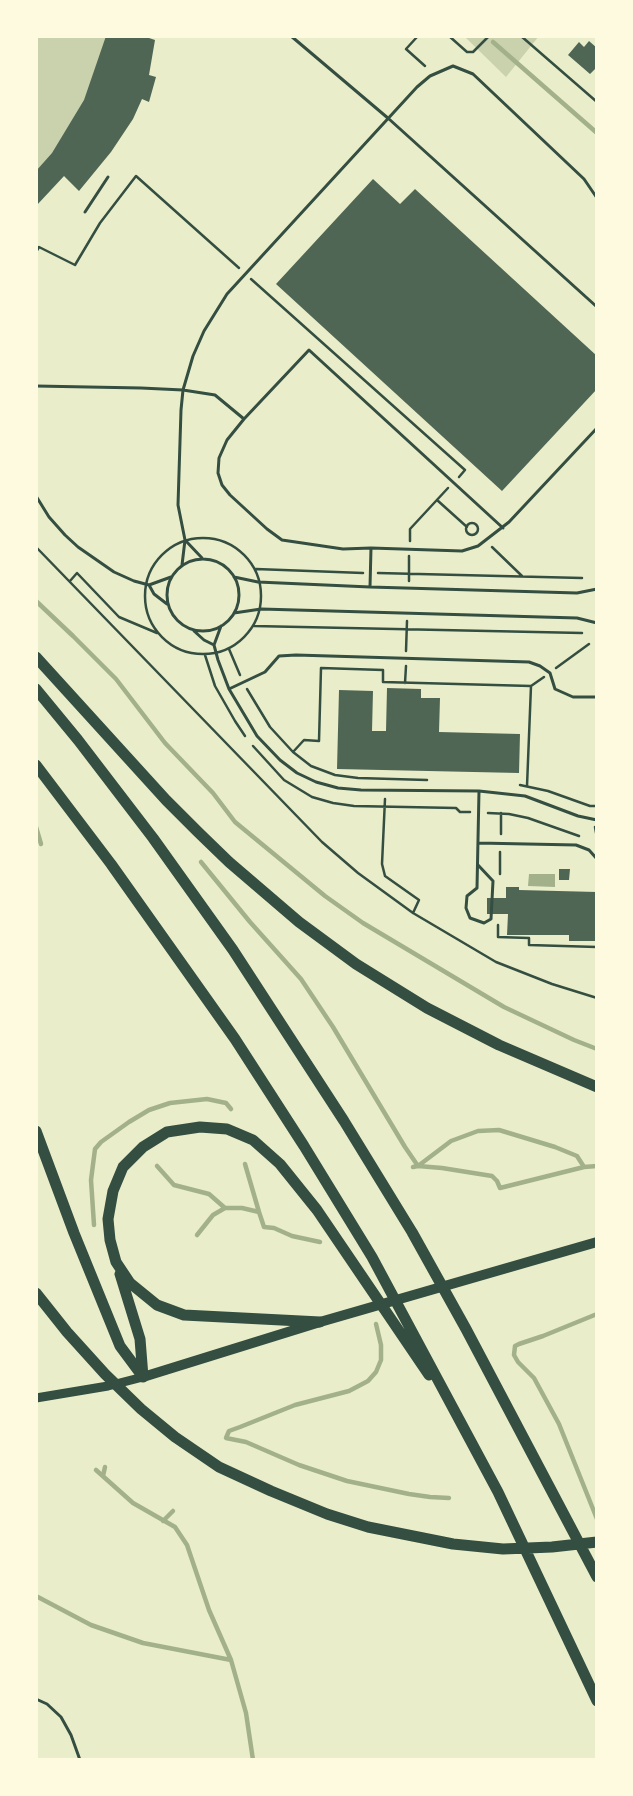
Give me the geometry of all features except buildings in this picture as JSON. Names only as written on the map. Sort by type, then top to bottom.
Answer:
[{"type":"highway","points":[[36,657],[166,800],[229,862],[299,922],[356,964],[427,1008],[499,1045],[597,1087]]},
{"type":"highway","points":[[36,690],[78,740],[153,838],[228,942],[344,1121],[412,1232],[466,1329],[597,1577]]},
{"type":"highway","points":[[36,765],[110,864],[240,1047],[372,1257],[498,1492],[597,1700]]},
{"type":"highway","points":[[142,1377],[140,1339],[110,1240],[108,1219],[113,1191],[123,1167],[143,1147],[168,1132],[200,1127],[227,1129],[253,1140],[280,1164],[317,1210],[464,1426]]},
{"type":"highway","points":[[36,1131],[74,1233],[120,1346],[142,1377]]},
{"type":"highway","points":[[116,1262],[130,1284],[157,1305],[184,1315],[320,1322]]},
{"type":"highway","points":[[36,1293],[67,1332],[105,1374],[141,1409],[175,1437],[219,1467],[271,1492],[327,1514],[368,1527],[453,1544],[503,1549],[552,1547],[597,1542]]},
{"type":"main road","points":[[40,1397],[108,1386],[142,1377],[320,1322],[597,1242]]},
{"type":"lane","points":[[291,36],[388,119],[597,307]]},
{"type":"lane","points":[[182,565],[185,540],[178,505],[181,410],[183,390],[193,356],[204,331],[227,294],[417,87],[430,76],[452,66],[473,74],[584,179],[597,198]]},
{"type":"lane","points":[[85,212],[108,178]]},
{"type":"lane","points":[[503,528],[309,350],[244,419],[227,440],[219,458],[218,473],[222,485],[230,495],[267,529],[282,540],[343,549],[462,551],[478,546],[503,528],[597,428]]},
{"type":"lane","points":[[36,386],[101,386],[183,390],[215,394],[244,419]]},
{"type":"lane","points":[[36,496],[49,517],[78,547],[114,572],[134,581],[148,584],[171,577]]},
{"type":"lane","points":[[185,540],[203,559]]},
{"type":"lane","points":[[370,587],[371,548]]},
{"type":"lane","points":[[193,630],[212,630],[221,626],[234,613],[238,604],[239,595],[234,577],[221,564],[203,559],[194,560],[182,565],[171,577],[166,595],[171,613],[177,620],[214,645]]},
{"type":"lane","points":[[234,577],[260,582],[370,587],[578,592],[597,589]]},
{"type":"lane","points":[[148,584],[154,594],[168,604]]},
{"type":"lane","points":[[234,613],[260,609],[408,613],[577,618],[597,623]]},
{"type":"lane","points":[[221,626],[214,645],[229,689],[258,736],[280,760],[297,773],[316,782],[338,788],[479,791],[525,796],[578,816],[597,820]]},
{"type":"lane","points":[[229,689],[265,672],[279,656],[529,662],[540,666],[550,673],[554,690],[573,697],[597,697]]},
{"type":"lane","points":[[478,866],[493,881],[491,920],[484,923],[470,918],[466,908],[467,896],[477,888],[479,791]]},
{"type":"lane","points":[[478,842],[576,845],[589,850],[597,859]]},
{"type":"lane","points":[[36,1699],[48,1704],[61,1717],[71,1735],[80,1760]]},
{"type":"path","points":[[449,36],[467,52],[473,52],[489,36]]},
{"type":"path","points":[[521,36],[597,102]]},
{"type":"path","points":[[417,37],[406,49],[425,66]]},
{"type":"path","points":[[36,252],[39,247],[75,265],[100,223],[136,176],[465,470],[410,529],[409,588]]},
{"type":"path","points":[[437,500],[467,527],[467,532],[470,534],[477,533],[486,540],[523,577]]},
{"type":"path","points":[[467,527],[470,523],[476,524],[479,529],[477,533]]},
{"type":"path","points":[[69,581],[77,574],[119,617],[158,634],[168,643],[179,649],[192,653],[216,653],[229,649],[243,639],[254,626],[260,609],[262,592],[260,582],[255,569],[247,557],[235,547],[220,540],[203,538],[185,540],[173,546],[161,556],[151,569],[145,601],[149,618],[158,634]]},
{"type":"path","points":[[36,546],[322,842],[377,888],[413,913],[496,962],[552,984],[597,998]]},
{"type":"path","points":[[255,569],[582,578]]},
{"type":"path","points":[[405,683],[408,613]]},
{"type":"path","points":[[254,626],[582,633]]},
{"type":"path","points":[[293,752],[304,740],[319,741],[321,668],[383,670],[383,682],[531,686],[589,644]]},
{"type":"path","points":[[229,649],[252,699],[270,727],[293,752],[311,766],[335,775],[358,778],[434,780]]},
{"type":"path","points":[[527,786],[531,686]]},
{"type":"path","points":[[518,785],[548,791],[590,806],[597,806]]},
{"type":"path","points":[[385,790],[382,864],[384,876],[419,900],[413,913]]},
{"type":"path","points":[[500,875],[501,813]]},
{"type":"path","points":[[498,920],[498,937],[529,938],[529,945],[597,946]]},
{"type":"shaded area","points":[[36,36],[134,36],[64,176],[36,206]]},
{"type":"shaded area","points":[[464,36],[539,36],[506,77]]},
{"type":"shaded area","points":[[529,874],[555,874],[555,887],[528,886]]},
{"type":"waterway","points":[[493,42],[597,133]]},
{"type":"waterway","points":[[36,601],[116,679],[165,743],[213,793],[235,822],[325,896],[363,923],[504,1007],[597,1049]]},
{"type":"waterway","points":[[36,827],[41,844]]},
{"type":"waterway","points":[[201,862],[250,922],[301,979],[333,1027],[418,1166],[413,1167]]},
{"type":"waterway","points":[[94,1225],[91,1180],[95,1149],[101,1142],[149,1110],[170,1103],[207,1099],[226,1103],[231,1109]]},
{"type":"waterway","points":[[418,1166],[451,1141],[478,1131],[499,1130],[555,1147],[577,1156],[584,1167]]},
{"type":"waterway","points":[[245,1164],[259,1212]]},
{"type":"waterway","points":[[157,1166],[174,1185],[209,1194],[225,1208]]},
{"type":"waterway","points":[[418,1166],[492,1176],[500,1188],[584,1167],[597,1166]]},
{"type":"waterway","points":[[197,1235],[213,1215],[225,1208],[242,1208],[259,1212],[264,1227],[274,1228],[292,1236],[320,1242]]},
{"type":"waterway","points":[[597,1314],[519,1344],[515,1346],[514,1355],[518,1362],[534,1378],[559,1424],[597,1519]]},
{"type":"waterway","points":[[376,1324],[381,1345],[381,1360],[376,1372],[368,1381],[349,1391],[295,1405],[229,1431],[226,1438],[246,1442],[299,1465],[347,1481],[409,1494],[449,1498]]},
{"type":"waterway","points":[[103,1476],[105,1467]]},
{"type":"waterway","points":[[96,1470],[133,1503],[175,1527],[187,1545],[209,1610],[231,1660],[246,1713],[253,1760]]},
{"type":"waterway","points":[[163,1521],[173,1511]]},
{"type":"waterway","points":[[36,1596],[91,1625],[143,1643],[231,1660]]}]
